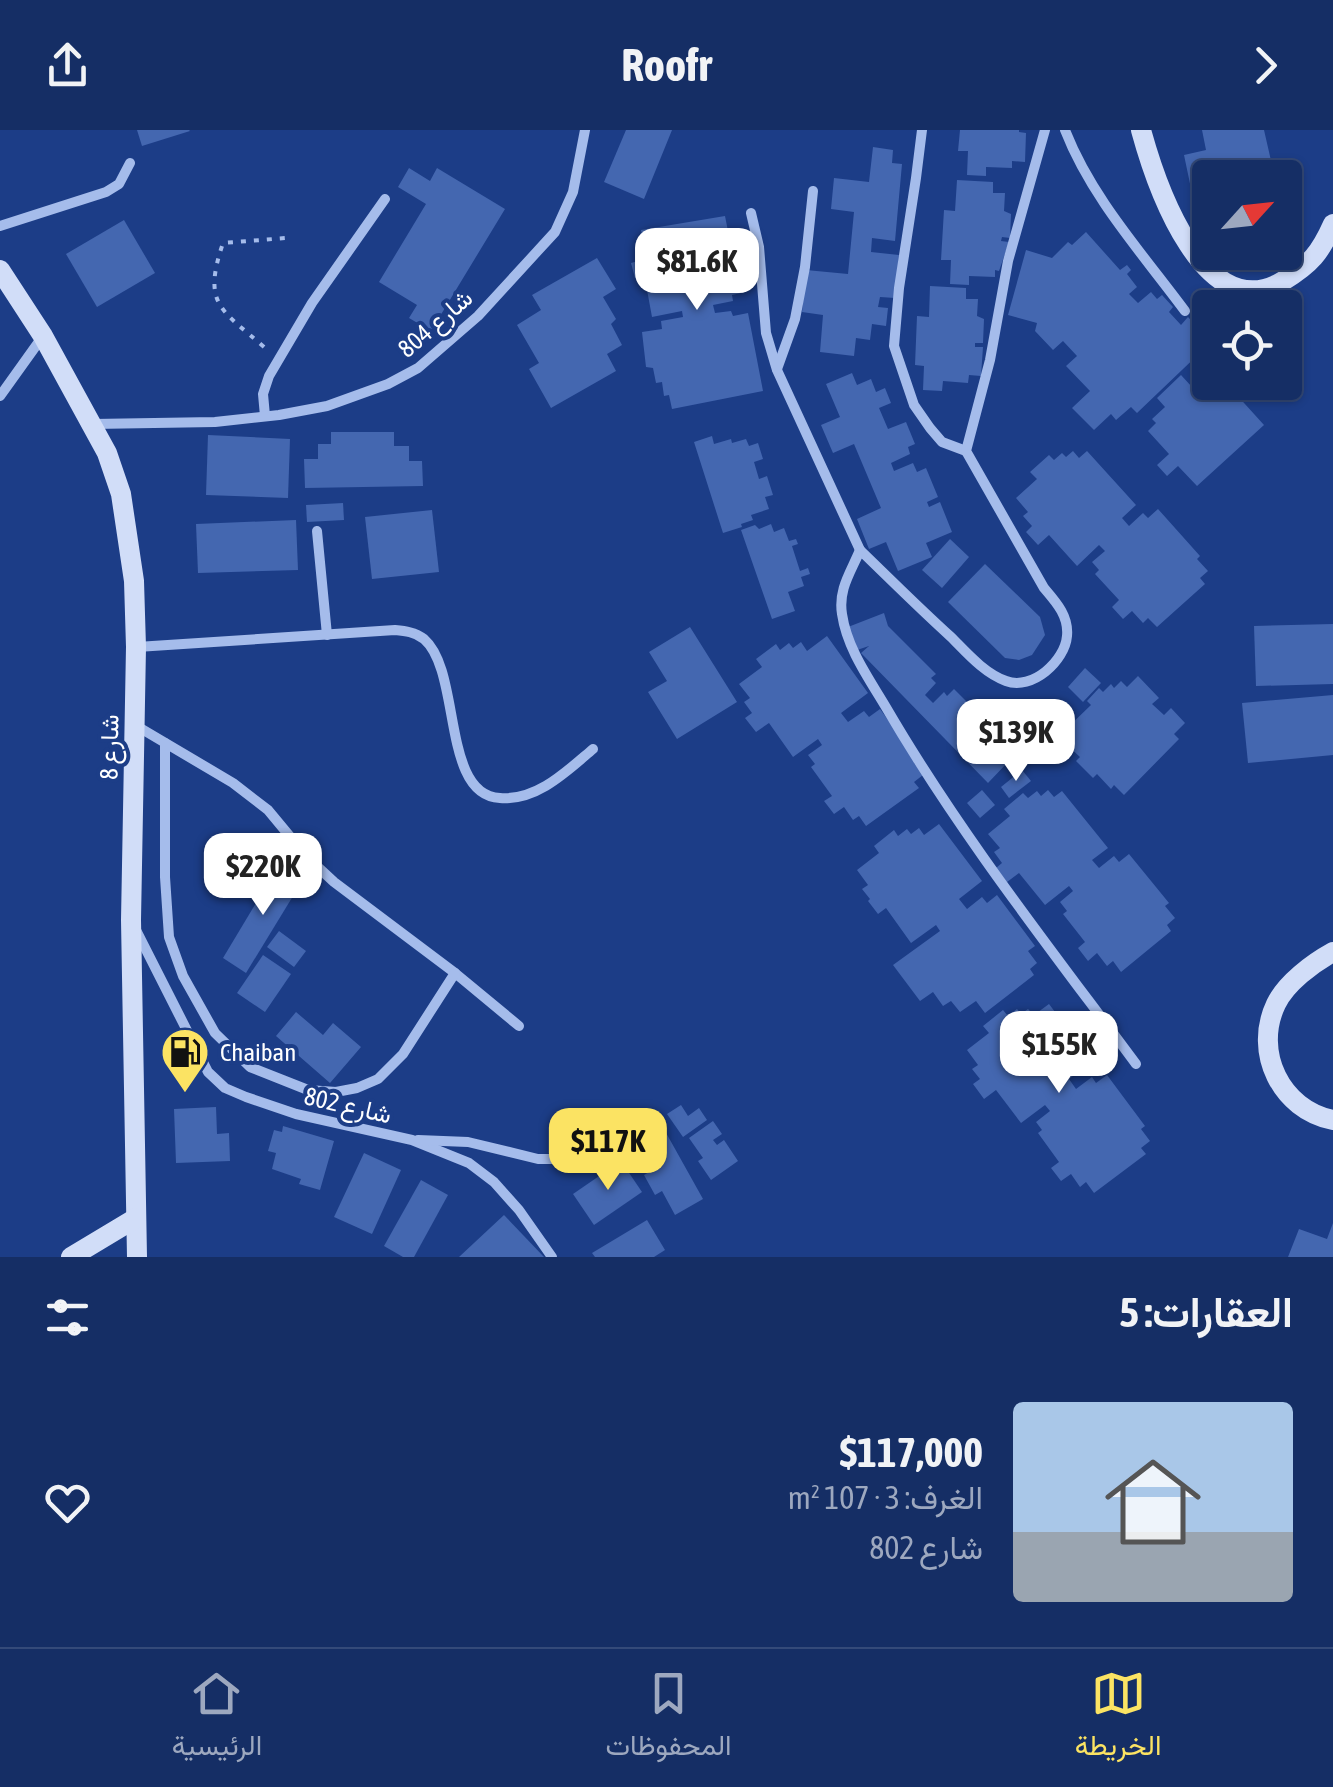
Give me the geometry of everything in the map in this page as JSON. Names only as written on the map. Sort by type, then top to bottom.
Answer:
[{"type":"street","name":"شارع 804","points":[[92,424],[216,422],[327,406],[388,384],[418,368],[478,316],[555,232],[574,192],[584,130]]},
{"type":"street","points":[[752,212],[766,333],[777,370],[860,550],[981,666],[1008,682],[1022,683],[1041,676],[1065,647],[1068,633],[1060,606],[1044,588],[966,450],[942,442],[914,404],[894,346],[922,130]]},
{"type":"street","points":[[966,450],[990,360],[1008,261],[1045,130]]},
{"type":"street","points":[[1065,130],[1077,161],[1184,311]]},
{"type":"street","points":[[1141,130],[1184,238],[1209,270],[1230,287],[1249,292],[1276,286],[1322,250],[1333,224]]},
{"type":"street","points":[[0,226],[106,192],[119,184],[130,163]]},
{"type":"street","points":[[777,370],[795,319],[813,191]]},
{"type":"street","points":[[265,416],[263,394],[276,363],[312,303],[385,199]]},
{"type":"street","name":"شارع 8","points":[[0,270],[43,336],[107,453],[121,494],[134,581],[131,920],[137,1257]]},
{"type":"street","points":[[0,396],[43,336]]},
{"type":"street","points":[[317,531],[327,635]]},
{"type":"street","points":[[860,550],[842,587],[844,627],[854,652],[902,736],[970,837],[1136,1064]]},
{"type":"street","points":[[136,647],[408,631],[433,650],[442,669],[460,754],[470,779],[480,790],[494,798],[511,799],[536,792],[594,749]]},
{"type":"street","points":[[134,725],[232,783],[268,810],[307,857],[334,882],[455,972],[519,1026]]},
{"type":"street","points":[[165,743],[168,937],[215,1033],[250,1067],[308,1090],[336,1092],[378,1079],[403,1054],[455,972]]},
{"type":"street","name":"شارع 802","points":[[131,920],[208,1072],[225,1088],[296,1114],[412,1140],[468,1162],[494,1182],[519,1210],[552,1257]]},
{"type":"street","points":[[1333,952],[1310,965],[1276,1001],[1270,1022],[1268,1060],[1284,1091],[1321,1118],[1333,1120]]},
{"type":"street","points":[[412,1140],[468,1142],[558,1160],[575,1151],[610,1120]]},
{"type":"street","points":[[71,1257],[136,1218]]},
{"type":"path","points":[[276,363],[263,345],[235,324],[214,298],[214,269],[222,244],[286,238]]},
{"type":"building","points":[[137,130],[189,130],[190,131],[142,146]]},
{"type":"building","points":[[626,130],[672,130],[644,199],[604,182]]},
{"type":"building","points":[[960,130],[1026,133],[1025,162],[1012,161],[1012,168],[986,167],[986,176],[967,175],[968,151],[958,151]]},
{"type":"building","points":[[1202,130],[1264,130],[1271,160],[1192,160],[1192,193],[1184,155],[1206,150]]},
{"type":"building","points":[[873,147],[893,150],[892,163],[902,164],[895,241],[872,238],[871,252],[899,255],[895,298],[880,297],[878,307],[888,308],[886,326],[872,324],[870,340],[856,338],[854,356],[820,352],[823,315],[802,312],[806,270],[848,274],[854,212],[831,209],[834,178],[869,182]]},
{"type":"building","points":[[409,168],[430,181],[437,168],[505,209],[431,331],[409,318],[417,305],[379,282],[426,204],[398,187]]},
{"type":"building","points":[[957,180],[993,182],[993,193],[1005,193],[1004,211],[1011,214],[1010,238],[1002,237],[1001,241],[1009,242],[999,271],[995,270],[995,277],[969,276],[969,285],[950,284],[951,260],[941,260],[944,210],[955,211]]},
{"type":"building","points":[[725,216],[730,241],[740,239],[741,245],[733,247],[737,268],[750,266],[753,282],[744,283],[745,292],[732,295],[733,301],[713,305],[715,313],[748,313],[763,391],[672,409],[662,382],[656,383],[653,368],[646,367],[642,332],[662,329],[661,321],[683,317],[682,311],[652,317],[645,279],[635,278],[631,263],[638,261],[635,248],[644,248],[641,230]]},
{"type":"building","points":[[124,220],[155,273],[97,307],[66,254]]},
{"type":"building","points":[[1086,232],[1120,270],[1127,265],[1131,270],[1127,274],[1137,287],[1129,294],[1138,303],[1151,292],[1157,299],[1162,295],[1173,307],[1169,312],[1181,325],[1188,317],[1192,321],[1192,360],[1137,413],[1131,407],[1116,420],[1111,414],[1094,430],[1072,408],[1090,391],[1066,366],[1077,356],[1063,341],[1053,350],[1035,331],[1037,323],[1008,315],[1026,250],[1052,258],[1068,242],[1072,245]]},
{"type":"building","points":[[597,258],[616,289],[603,297],[616,319],[611,324],[622,345],[607,354],[616,371],[551,408],[529,369],[539,363],[517,325],[541,310],[532,295]]},
{"type":"building","points":[[930,286],[966,288],[966,299],[978,299],[977,316],[984,319],[983,343],[975,343],[975,347],[983,347],[981,376],[969,375],[968,383],[943,381],[942,391],[923,390],[924,366],[915,365],[917,316],[929,317]]},
{"type":"building","points":[[852,373],[857,385],[871,379],[876,392],[885,388],[891,403],[879,408],[888,429],[906,422],[915,444],[908,447],[910,454],[891,463],[894,471],[913,463],[917,472],[926,468],[938,497],[927,502],[929,507],[940,502],[952,532],[926,543],[932,557],[898,571],[886,542],[869,549],[857,519],[881,508],[854,444],[833,453],[821,425],[840,417],[826,384]]},
{"type":"building","points":[[1181,375],[1192,387],[1192,400],[1241,400],[1264,425],[1197,486],[1178,466],[1167,476],[1157,465],[1169,454],[1148,431],[1156,423],[1152,419],[1165,407],[1157,398]]},
{"type":"building","points":[[331,432],[394,432],[394,446],[409,446],[409,461],[422,461],[423,486],[305,488],[304,459],[318,459],[318,444],[331,444]]},
{"type":"building","points":[[208,435],[290,439],[288,498],[206,495]]},
{"type":"building","points":[[712,436],[714,444],[731,439],[732,443],[746,439],[749,446],[758,443],[763,459],[754,462],[759,479],[767,476],[773,495],[765,497],[769,509],[751,515],[753,520],[741,524],[742,527],[723,533],[694,442]]},
{"type":"building","points":[[1073,451],[1079,458],[1087,451],[1136,505],[1122,518],[1129,526],[1143,513],[1148,518],[1158,509],[1200,556],[1197,559],[1208,571],[1200,578],[1205,584],[1157,627],[1148,618],[1143,623],[1132,611],[1123,619],[1112,607],[1119,600],[1095,574],[1099,570],[1092,562],[1105,551],[1099,545],[1077,566],[1049,535],[1038,545],[1026,532],[1032,526],[1023,516],[1028,512],[1016,498],[1037,479],[1030,472],[1049,455],[1054,460]]},
{"type":"building","points":[[343,503],[344,520],[307,522],[306,505]]},
{"type":"building","points":[[432,510],[439,572],[372,579],[365,517]]},
{"type":"building","points":[[296,520],[298,570],[198,573],[196,524]]},
{"type":"building","points":[[771,524],[774,532],[784,528],[789,541],[796,539],[798,544],[792,546],[800,571],[808,568],[810,574],[801,577],[804,586],[788,592],[795,611],[772,619],[741,530]]},
{"type":"building","points":[[950,539],[969,557],[942,588],[922,570]]},
{"type":"building","points":[[985,564],[1040,617],[1045,635],[1032,655],[1019,660],[1005,658],[948,602]]},
{"type":"building","points":[[884,613],[888,626],[936,674],[931,678],[936,683],[925,695],[933,703],[944,692],[947,696],[954,689],[988,723],[995,716],[1012,734],[1001,745],[1006,750],[1000,755],[1008,762],[988,783],[861,653],[869,646],[857,650],[848,627]]},
{"type":"building","points":[[1333,624],[1333,684],[1256,686],[1254,626]]},
{"type":"building","points":[[690,627],[737,702],[677,739],[648,692],[667,681],[649,652]]},
{"type":"building","points":[[827,636],[868,693],[841,713],[848,722],[864,711],[869,717],[880,709],[917,760],[914,763],[923,775],[914,782],[919,788],[866,826],[859,816],[853,820],[844,807],[834,814],[824,801],[832,796],[811,767],[815,764],[808,755],[822,745],[818,739],[793,757],[769,723],[756,732],[745,718],[752,713],[744,702],[750,698],[739,684],[762,667],[756,659],[776,644],[780,650],[789,643],[793,648],[801,642],[807,651]]},
{"type":"building","points":[[1085,668],[1101,683],[1083,702],[1068,687]]},
{"type":"building","points":[[1138,676],[1159,698],[1152,704],[1164,715],[1171,708],[1185,723],[1174,734],[1179,739],[1124,795],[1114,785],[1111,789],[1097,774],[1093,778],[1076,761],[1080,757],[1067,745],[1070,742],[1062,733],[1091,705],[1087,701],[1099,688],[1103,692],[1121,681],[1127,687]]},
{"type":"building","points":[[1333,695],[1333,755],[1248,763],[1242,703]]},
{"type":"building","points":[[1022,770],[1031,781],[1009,798],[1001,787]]},
{"type":"building","points":[[982,790],[995,805],[980,818],[967,803]]},
{"type":"building","points":[[1048,790],[1054,797],[1062,791],[1108,848],[1092,860],[1099,868],[1114,856],[1119,862],[1129,854],[1169,903],[1165,906],[1175,918],[1167,925],[1171,931],[1121,972],[1113,961],[1107,966],[1097,953],[1088,961],[1078,948],[1085,942],[1063,914],[1067,911],[1060,902],[1073,891],[1069,886],[1045,905],[1019,873],[1007,882],[996,868],[1002,863],[994,852],[1000,848],[988,834],[1010,816],[1004,809],[1023,793],[1028,798],[1037,791],[1041,796]]},
{"type":"building","points":[[939,824],[982,881],[959,899],[967,909],[982,897],[987,903],[997,895],[1035,946],[1028,951],[1037,963],[1030,969],[1034,975],[985,1013],[976,1001],[960,1012],[951,1001],[943,1006],[933,992],[920,1001],[893,965],[940,931],[936,925],[911,943],[886,908],[878,914],[868,901],[862,889],[868,885],[857,870],[879,853],[874,846],[894,830],[898,836],[907,829],[911,834],[919,828],[924,835]]},
{"type":"building","points":[[280,863],[304,878],[246,973],[223,958]]},
{"type":"building","points":[[279,931],[306,951],[294,967],[267,947]]},
{"type":"building","points":[[263,955],[291,974],[265,1012],[237,993]]},
{"type":"building","points":[[1049,1004],[1092,1061],[1069,1079],[1076,1089],[1092,1077],[1096,1083],[1107,1075],[1145,1126],[1141,1129],[1150,1141],[1141,1148],[1146,1154],[1094,1193],[1086,1182],[1080,1187],[1071,1174],[1061,1181],[1051,1168],[1059,1162],[1038,1133],[1042,1130],[1036,1122],[1050,1111],[1045,1105],[1021,1123],[996,1090],[984,1099],[973,1084],[980,1079],[972,1069],[978,1065],[967,1050],[989,1033],[983,1026],[1003,1010],[1008,1016],[1017,1009],[1021,1014],[1028,1009],[1034,1015]]},
{"type":"building","points":[[296,1012],[323,1035],[333,1023],[361,1047],[330,1083],[276,1036]]},
{"type":"building","points":[[681,1105],[688,1116],[699,1108],[707,1120],[683,1137],[667,1114]]},
{"type":"building","points":[[216,1107],[217,1134],[229,1133],[230,1161],[176,1163],[174,1109]]},
{"type":"building","points":[[713,1121],[722,1134],[713,1140],[717,1145],[724,1140],[738,1161],[711,1180],[698,1161],[703,1158],[689,1138]]},
{"type":"building","points":[[660,1122],[703,1199],[675,1215],[662,1191],[655,1195],[644,1175],[651,1171],[632,1138]]},
{"type":"building","points":[[283,1126],[334,1141],[320,1190],[272,1169],[276,1153],[268,1151],[274,1130],[282,1132]]},
{"type":"building","points":[[364,1153],[401,1170],[372,1234],[334,1217]]},
{"type":"building","points":[[621,1161],[642,1192],[594,1225],[573,1194]]},
{"type":"building","points":[[421,1180],[448,1195],[414,1257],[403,1257],[384,1246]]},
{"type":"building","points":[[504,1215],[544,1257],[459,1257]]},
{"type":"building","points":[[647,1220],[665,1250],[654,1257],[595,1257],[592,1253]]},
{"type":"building","points":[[1333,1223],[1333,1257],[1288,1257],[1299,1229],[1327,1239]]},
{"type":"place","name":"Chaiban","points":[[185,1094]]}]
